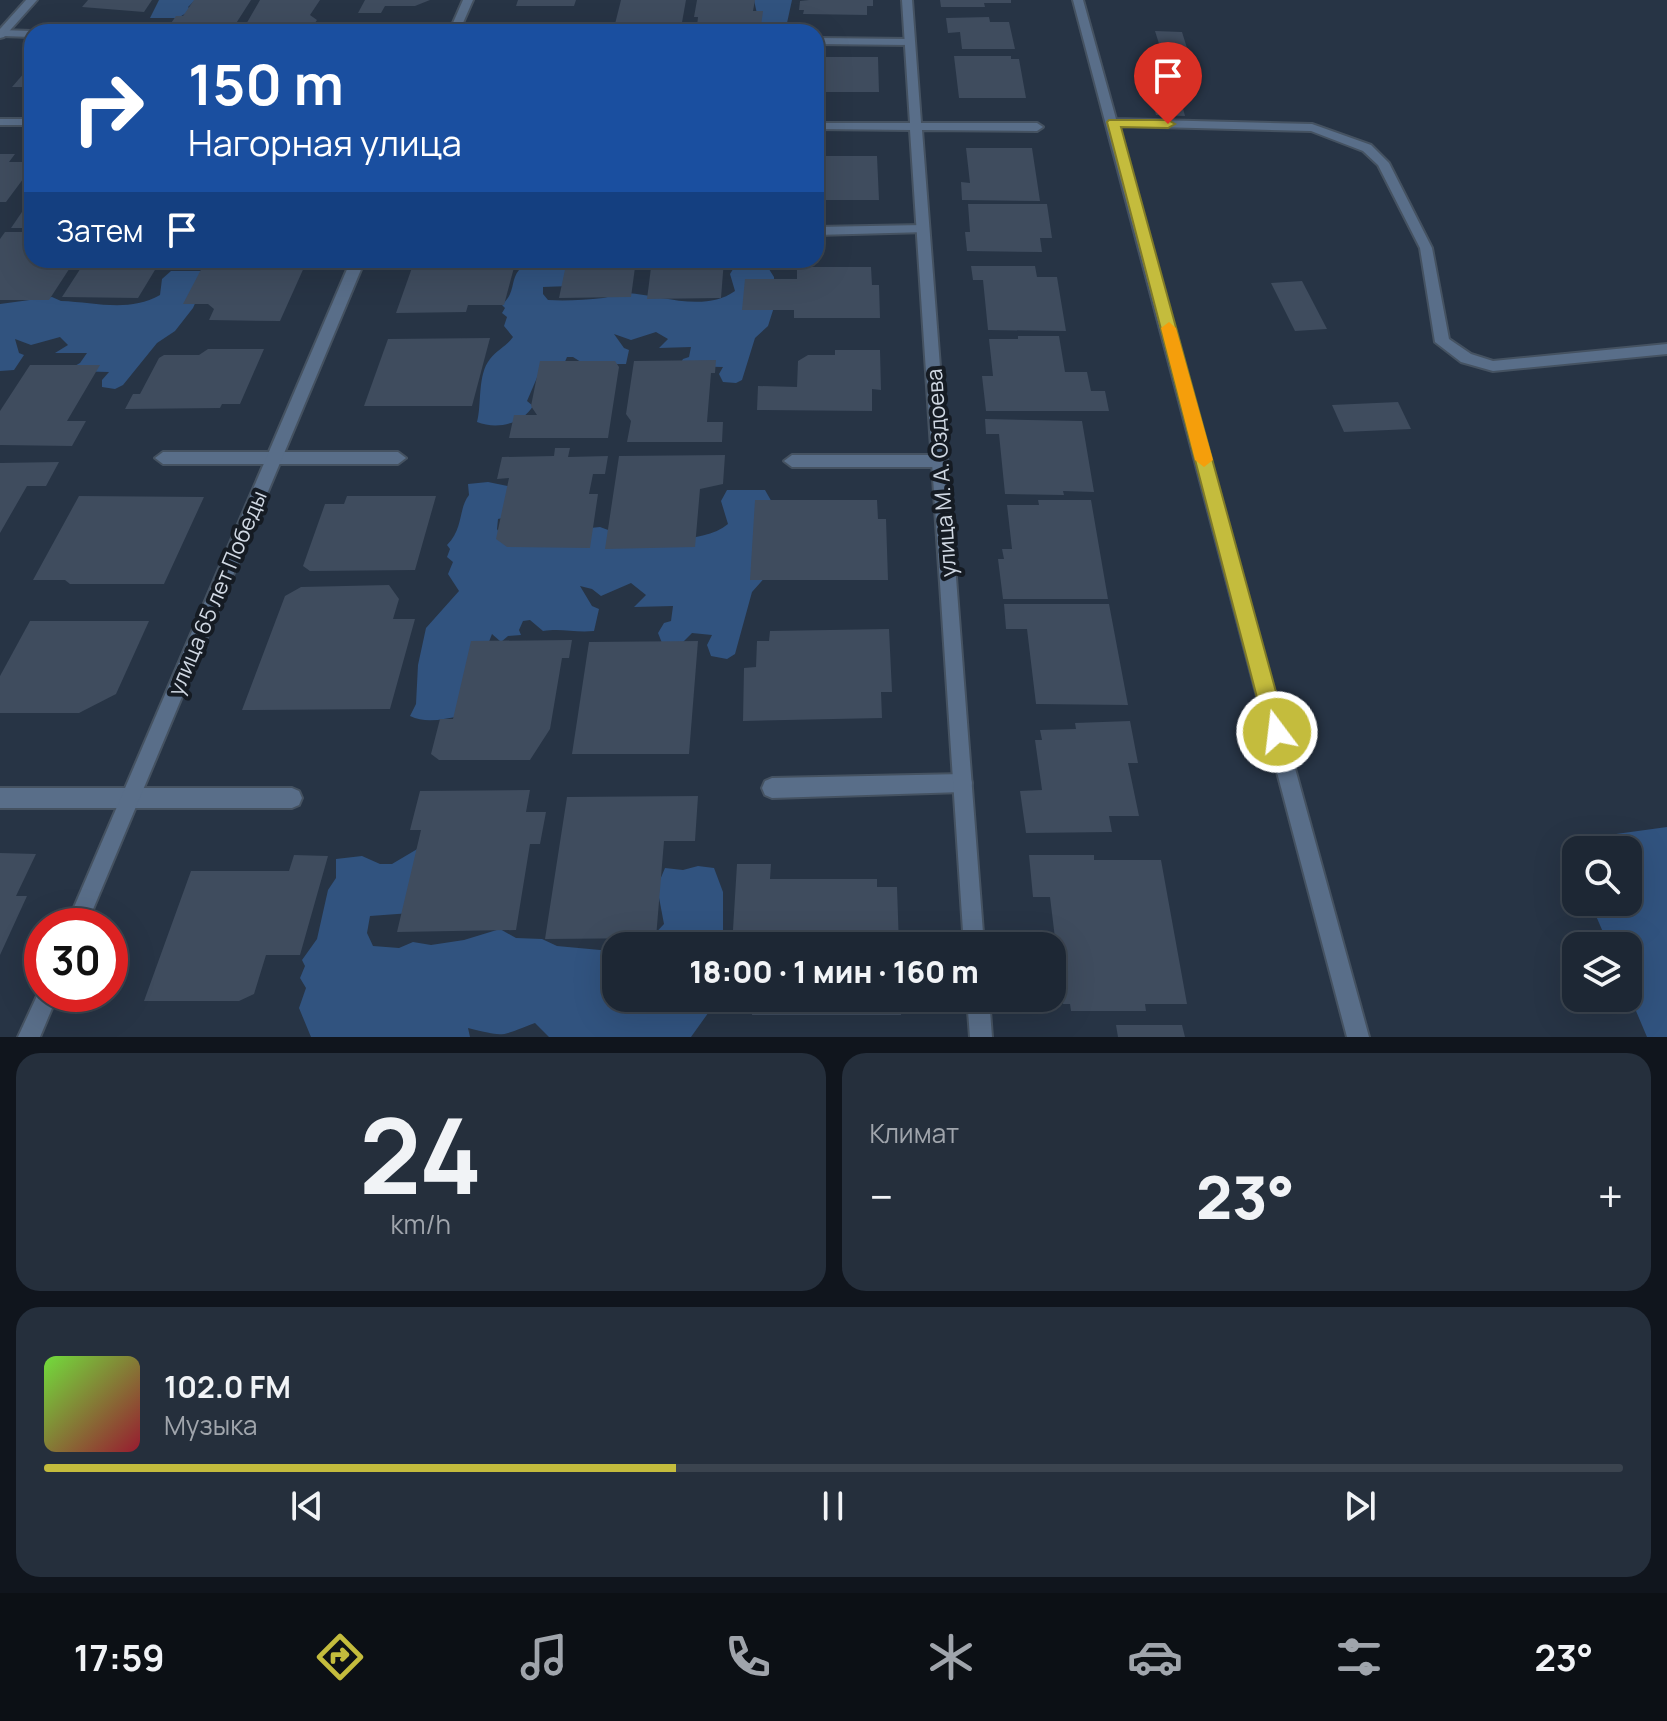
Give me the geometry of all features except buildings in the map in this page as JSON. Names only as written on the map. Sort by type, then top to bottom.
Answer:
[{"type":"street","points":[[1,34],[32,0]]},
{"type":"street","points":[[458,24],[468,0]]},
{"type":"street","name":"улица М. А. Оздоева","points":[[907,0],[973,932]]},
{"type":"street","points":[[1078,0],[1114,122],[1358,1037]]},
{"type":"street","points":[[1,34],[24,34]]},
{"type":"street","points":[[824,41],[910,42]]},
{"type":"street","points":[[0,122],[24,122]]},
{"type":"street","points":[[1114,122],[1312,128],[1367,148],[1383,163],[1426,248],[1442,342],[1466,358],[1493,366],[1667,349]]},
{"type":"street","points":[[824,126],[1037,127]]},
{"type":"street","points":[[824,231],[923,229]]},
{"type":"street","name":"улица 65 лет Победы","points":[[84,908],[355,268]]},
{"type":"street","points":[[163,458],[398,458]]},
{"type":"street","points":[[792,461],[940,461]]},
{"type":"street","points":[[772,788],[963,783]]},
{"type":"street","points":[[0,798],[292,798]]},
{"type":"street","points":[[29,1037],[39,1012]]},
{"type":"street","points":[[979,1012],[981,1037]]},
{"type":"shaded area","points":[[159,0],[195,0],[188,7],[191,10],[178,18],[150,18]]},
{"type":"shaded area","points":[[754,0],[792,0],[787,23],[759,23]]},
{"type":"shaded area","points":[[575,268],[570,286],[543,287],[543,294],[548,300],[596,299],[624,293],[696,302],[710,301],[735,291],[730,274],[734,268],[768,268],[774,277],[775,304],[768,326],[755,338],[742,380],[736,383],[723,382],[719,374],[723,367],[679,366],[683,359],[689,357],[691,347],[659,348],[668,339],[656,332],[631,340],[614,334],[629,350],[626,364],[584,364],[567,357],[564,364],[542,366],[527,401],[533,406],[528,412],[508,424],[485,424],[477,422],[481,381],[493,356],[513,337],[504,326],[507,317],[502,313],[505,308],[502,305],[519,270]]},
{"type":"shaded area","points":[[171,271],[203,271],[205,281],[193,308],[175,331],[157,343],[123,385],[115,389],[102,387],[102,380],[109,372],[66,371],[80,363],[87,353],[55,353],[68,345],[60,337],[31,345],[15,339],[19,353],[24,355],[14,370],[0,371],[0,304],[52,297],[61,301],[136,304],[160,295],[162,279]]},
{"type":"shaded area","points":[[488,482],[513,487],[507,517],[498,519],[497,529],[502,537],[600,527],[647,538],[701,536],[728,524],[721,501],[727,490],[765,490],[773,504],[767,575],[752,592],[735,654],[727,659],[711,656],[707,645],[712,635],[692,633],[680,645],[662,643],[658,633],[664,623],[671,621],[673,606],[634,607],[646,595],[631,583],[601,596],[592,589],[580,586],[592,606],[599,609],[594,631],[543,631],[530,620],[523,621],[519,630],[521,635],[508,636],[501,642],[492,634],[460,716],[429,720],[410,716],[416,704],[418,665],[426,628],[459,591],[448,574],[453,562],[447,557],[450,549],[447,545],[456,532],[469,495],[468,484]]},
{"type":"shaded area","points":[[1667,827],[1667,1037],[1647,1037],[1636,1012],[1642,1012],[1642,932],[1603,932],[1596,916],[1642,916],[1642,836],[1601,836]]},
{"type":"shaded area","points":[[419,848],[411,913],[370,916],[367,933],[373,946],[399,948],[413,942],[431,945],[464,940],[500,929],[516,938],[542,939],[557,946],[602,950],[602,1012],[709,1012],[691,1037],[549,1037],[535,1023],[502,1034],[468,1028],[470,1037],[311,1037],[299,1008],[306,988],[300,978],[305,966],[302,960],[317,939],[328,890],[336,878],[336,859],[362,856],[380,864],[392,864]]},
{"type":"shaded area","points":[[698,866],[714,868],[723,892],[723,932],[657,932],[664,924],[657,887],[665,868],[683,870]]},
{"type":"slow traffic","points":[[1169,328],[1204,460]]},
{"type":"route","points":[[1168,124],[1114,122],[1277,732]]}]
